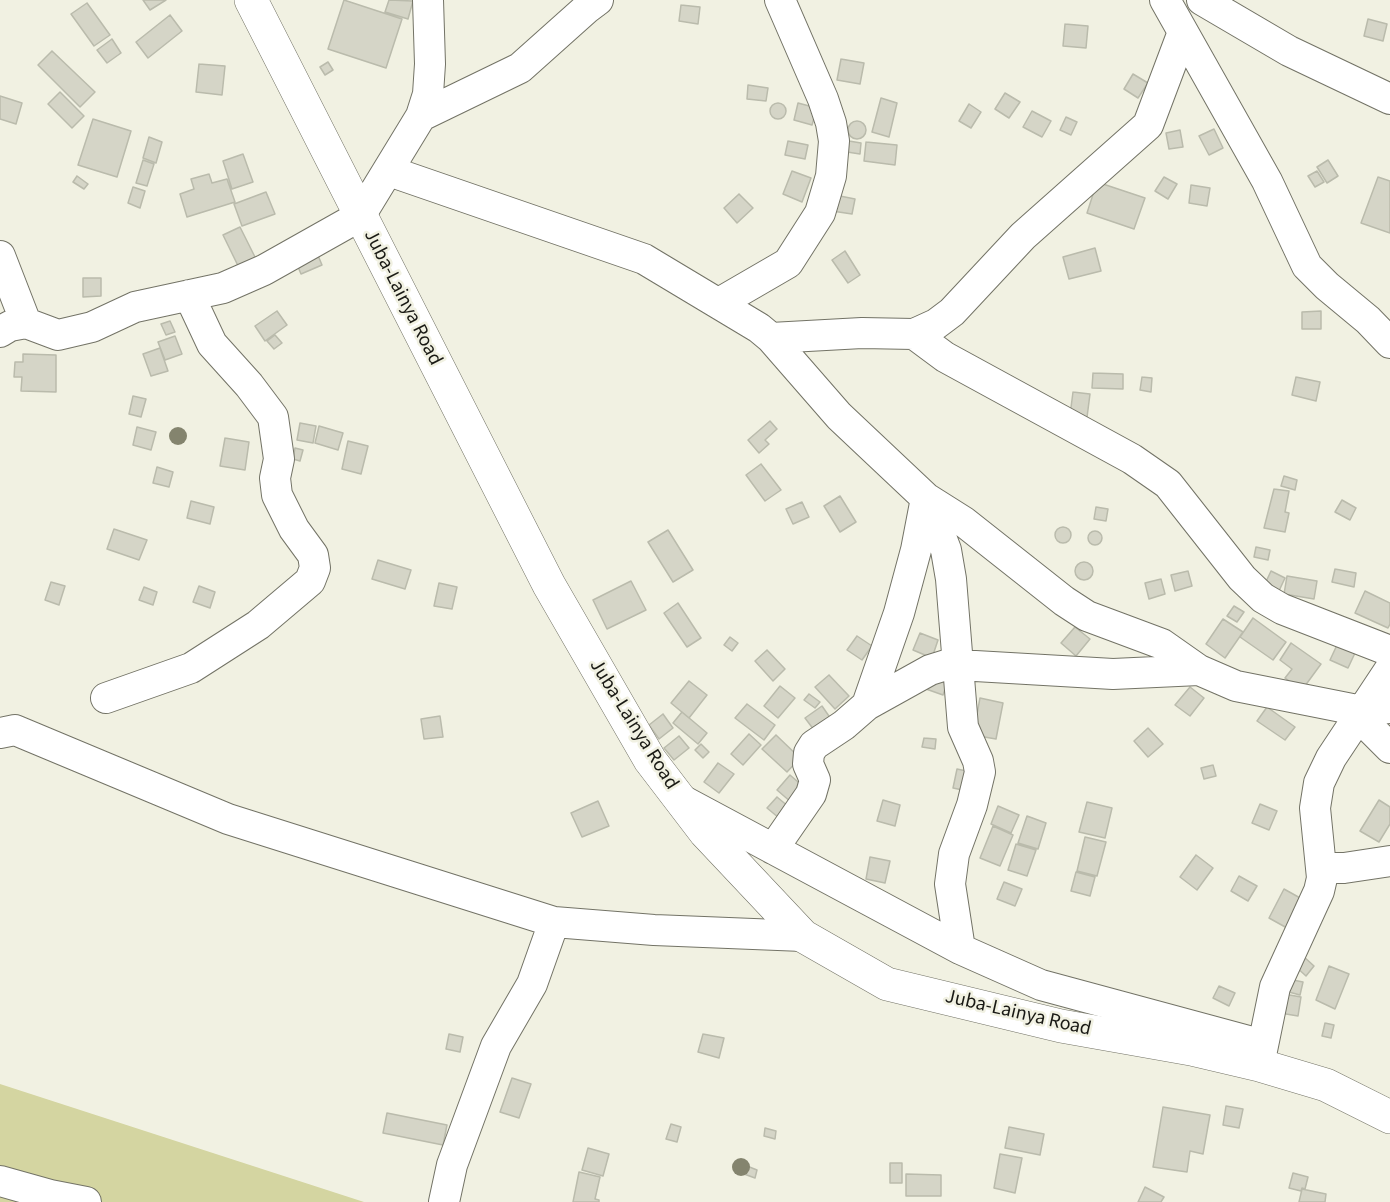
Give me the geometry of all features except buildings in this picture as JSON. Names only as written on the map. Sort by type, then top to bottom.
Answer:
[{"type":"main road","name":"Juba-Lainya Road","points":[[251,0],[549,585],[650,760],[705,832],[803,936],[888,984],[1061,1026],[1191,1049],[1261,1055],[1390,1118]]},
{"type":"street","points":[[0,256],[13,327],[58,335],[92,327],[135,307],[223,288],[264,270],[360,216],[422,116],[428,94],[430,64],[428,0]]},
{"type":"street","points":[[422,116],[520,68],[598,0]]},
{"type":"street","points":[[719,303],[788,263],[820,213],[831,176],[834,141],[831,123],[823,99],[780,0]]},
{"type":"street","points":[[1165,0],[1267,181],[1307,266],[1368,320],[1390,343]]},
{"type":"street","points":[[1202,0],[1289,51],[1390,99]]},
{"type":"street","points":[[771,338],[862,333],[914,334],[936,324],[952,312],[1023,236],[1148,125],[1183,32]]},
{"type":"street","points":[[389,171],[644,259],[759,328],[771,338],[839,416],[926,498],[964,522],[1056,595],[1080,611],[1162,644],[1199,670],[1236,686],[1370,712],[1390,748]]},
{"type":"street","points":[[106,698],[191,668],[258,625],[310,581],[315,568],[313,555],[294,529],[277,495],[275,478],[279,459],[273,417],[249,385],[212,344],[189,295]]},
{"type":"street","points":[[914,334],[945,357],[1132,459],[1168,484],[1227,560],[1263,598],[1282,609],[1390,651]]},
{"type":"street","points":[[926,498],[946,550],[950,569],[963,727],[978,761],[980,772],[972,805],[954,854],[950,884],[960,949]]},
{"type":"street","points":[[867,705],[899,613],[916,550],[926,498]]},
{"type":"street","points":[[773,849],[812,794],[815,780],[808,764],[809,753],[814,745],[867,705],[930,670],[946,665],[1113,674],[1199,670]]},
{"type":"street","points":[[680,799],[960,949],[1041,985],[1261,1055],[1275,987],[1322,879],[1315,807],[1319,783],[1332,758],[1370,712],[1390,669]]},
{"type":"street","points":[[0,733],[15,730],[228,819],[554,922],[654,930],[803,936]]},
{"type":"street","points":[[1322,868],[1344,868],[1390,861]]},
{"type":"street","points":[[444,1202],[452,1165],[496,1046],[532,984],[554,922]]},
{"type":"street","points":[[0,1182],[50,1199],[86,1202]]},
{"type":"green space","points":[[0,1084],[364,1202],[0,1202]]}]
